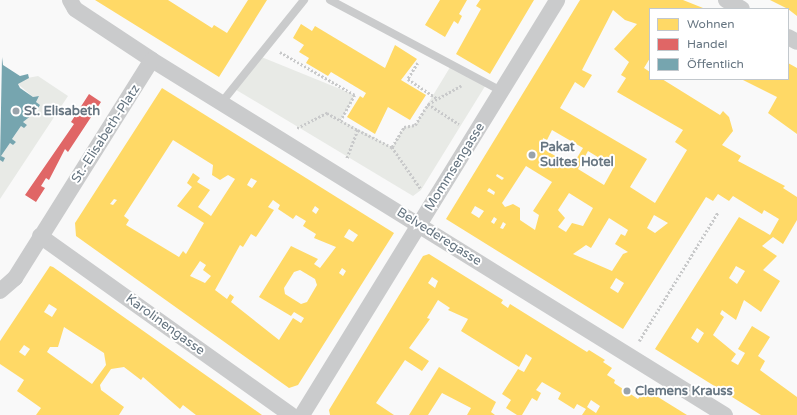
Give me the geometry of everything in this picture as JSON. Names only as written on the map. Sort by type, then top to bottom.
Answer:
[{"type":"street","points":[[70,0],[75,9],[152,60]]},
{"type":"street","name":"Mommsengasse","points":[[302,415],[557,0]]},
{"type":"street","points":[[726,0],[740,8]]},
{"type":"street","name":"Belvederegasse","points":[[152,60],[725,415]]},
{"type":"street","name":"St.-Elisabeth-Platz","points":[[0,291],[15,278],[152,60]]},
{"type":"street","name":"Karolinengasse","points":[[40,236],[291,415]]},
{"type":"lane","points":[[222,102],[304,0]]},
{"type":"lane","points":[[330,0],[426,50],[501,92]]},
{"type":"path","points":[[268,45],[355,95],[340,120]]},
{"type":"path","points":[[426,50],[408,79],[438,98]]},
{"type":"path","points":[[392,147],[404,127],[415,125],[428,104],[478,78]]},
{"type":"path","points":[[428,104],[459,124]]},
{"type":"path","points":[[297,128],[327,113],[392,147],[421,190]]},
{"type":"path","points":[[346,159],[358,130]]},
{"type":"path","points":[[639,341],[718,212]]},
{"type":"shaded area","points":[[259,56],[355,95],[341,120],[392,147],[404,127],[415,125],[452,64],[487,83],[421,190],[413,196],[233,88]]},
{"type":"shaded area","points":[[38,76],[68,96],[0,199],[0,160],[4,159],[1,156],[10,143],[13,145],[16,142],[12,139],[21,126],[27,125],[23,122],[32,115],[34,106],[39,105],[36,102],[39,96],[33,97],[18,84],[22,79]]},
{"type":"building: Wohnen","points":[[95,0],[168,0],[212,28],[214,25],[227,33],[248,0],[267,0],[219,77]]},
{"type":"building: Wohnen","points":[[440,0],[467,0],[459,14],[462,16],[458,24],[454,21],[445,37],[425,25]]},
{"type":"building: Wohnen","points":[[480,0],[534,0],[490,74],[456,54],[481,9],[476,6]]},
{"type":"building: Wohnen","points":[[580,0],[683,0],[703,8],[649,8],[649,60],[644,68],[649,71],[649,80],[664,80],[720,115],[723,111],[729,117],[733,131],[722,145],[741,156],[738,161],[785,186],[783,188],[797,197],[797,220],[783,244],[773,237],[762,246],[777,256],[763,270],[780,281],[761,312],[744,300],[736,320],[722,310],[720,314],[724,317],[713,335],[736,354],[731,361],[738,365],[745,353],[738,349],[752,326],[770,337],[758,356],[765,361],[760,370],[797,397],[797,415],[761,415],[655,349],[739,217],[770,235],[779,219],[764,210],[762,214],[733,196],[729,201],[718,194],[713,201],[706,197],[623,329],[446,219]],"holes":[[[613,10],[625,20],[637,24],[614,49],[629,62],[621,75],[626,78],[617,92],[683,130],[675,142],[687,150],[655,203],[630,187],[647,159],[560,108],[575,82],[584,88],[592,75],[582,70]],[[552,130],[583,148],[572,166],[542,148],[543,138],[547,140]],[[588,151],[614,167],[604,185],[578,169]],[[526,166],[552,182],[533,211],[539,215],[535,230],[520,220],[520,208],[513,204],[505,207],[502,203]],[[497,174],[504,178],[502,180],[496,176]],[[489,188],[495,192],[494,195],[487,191]],[[569,193],[593,208],[583,226],[572,223],[566,232],[558,227],[565,218],[558,210]],[[475,206],[484,211],[479,218],[471,213]],[[654,215],[668,223],[655,233],[647,228]],[[494,217],[497,219],[494,224],[491,222]],[[609,218],[628,230],[625,236],[621,234],[615,244],[628,252],[623,254],[612,271],[573,254],[586,245],[591,248]],[[503,222],[506,224],[503,229],[500,228]],[[736,266],[745,271],[737,284],[729,278]],[[616,278],[624,283],[618,293],[610,288]],[[697,328],[704,333],[698,343],[691,338]]]},
{"type":"building: Wohnen","points":[[770,0],[797,0],[797,16],[789,10],[789,8]]},
{"type":"building: Wohnen","points":[[301,24],[312,31],[315,26],[385,68],[395,45],[417,59],[401,80],[426,95],[410,120],[388,107],[375,134],[347,117],[360,96],[363,98],[366,93],[331,72],[328,76],[306,63],[309,58],[299,52],[304,45],[293,38]]},
{"type":"building: Wohnen","points":[[789,64],[797,68],[797,134],[768,113],[777,97],[743,80],[789,80]]},
{"type":"building: Wohnen","points":[[162,88],[394,233],[298,385],[289,388],[76,236],[75,223]],"holes":[[[173,140],[213,165],[212,175],[220,180],[228,175],[235,179],[211,216],[198,207],[210,190],[197,182],[200,178],[193,173],[187,183],[192,187],[177,206],[204,223],[186,254],[183,251],[179,257],[126,225],[129,220],[124,216]],[[251,178],[257,181],[252,188],[247,185]],[[114,199],[117,200],[113,205],[110,204]],[[273,200],[280,205],[278,209],[293,219],[296,215],[306,221],[303,226],[316,234],[314,238],[336,247],[320,268],[314,264],[318,259],[291,246],[259,297],[291,316],[294,312],[304,318],[301,323],[293,318],[279,340],[231,302],[234,297],[230,294],[227,299],[215,290],[240,245],[243,247],[251,234],[256,237],[274,210],[268,207]],[[315,206],[319,209],[316,214],[312,211]],[[349,229],[358,235],[353,242],[344,237]],[[200,261],[206,265],[203,270],[211,276],[205,283],[190,276]],[[342,268],[346,271],[343,276],[339,273]],[[300,270],[315,279],[317,285],[307,302],[301,304],[285,294],[284,288],[294,272]]]},
{"type":"building: Wohnen","points":[[429,254],[503,300],[501,303],[508,308],[510,304],[587,352],[589,350],[605,360],[603,362],[612,368],[607,375],[615,380],[614,383],[638,399],[645,389],[687,415],[582,415],[586,409],[577,404],[574,409],[558,399],[561,393],[542,382],[536,390],[541,393],[537,401],[532,398],[522,415],[517,415],[506,408],[511,400],[502,394],[518,369],[524,372],[532,358],[526,354],[519,367],[461,331],[468,319],[448,310],[450,308],[438,300],[427,318],[430,319],[409,348],[429,361],[422,371],[405,360],[376,403],[394,415],[330,415],[329,410],[423,256]],"holes":[[[432,277],[438,281],[435,288],[428,283]],[[591,400],[600,406],[596,413],[587,407]]]},
{"type":"building: Wohnen","points":[[50,266],[262,415],[196,415],[183,405],[180,409],[143,377],[141,380],[124,367],[111,369],[100,385],[101,390],[124,407],[119,415],[36,415],[41,408],[17,391],[24,380],[0,364],[0,341]],"holes":[[[49,304],[57,309],[52,317],[44,312]],[[64,327],[104,353],[106,365],[92,384],[47,352],[50,347],[58,347]],[[24,345],[30,349],[25,356],[19,352]]]},
{"type":"building: Wohnen","points":[[439,367],[496,402],[491,412],[495,415],[467,415],[471,408],[442,393],[428,415],[409,415]]},
{"type":"building: Handel","points":[[89,94],[101,102],[68,152],[65,149],[49,180],[46,178],[41,186],[45,188],[36,202],[25,195],[74,124],[71,122]]},
{"type":"building: Öffentlich","name":"St. Elisabeth","points":[[2,57],[3,65],[20,76],[28,74],[29,78],[18,84],[20,88],[33,97],[39,96],[36,102],[40,105],[38,108],[34,106],[30,113],[32,115],[23,122],[27,125],[24,128],[21,126],[12,139],[16,142],[13,145],[10,143],[1,156],[5,158],[3,162],[0,160]]},
{"type":"place","name":"St. Elisabeth","points":[[16,111]]},
{"type":"place","name":"Pakat Suites Hotel","points":[[532,155]]},
{"type":"place","name":"Clemens Krauss","points":[[627,391]]}]
